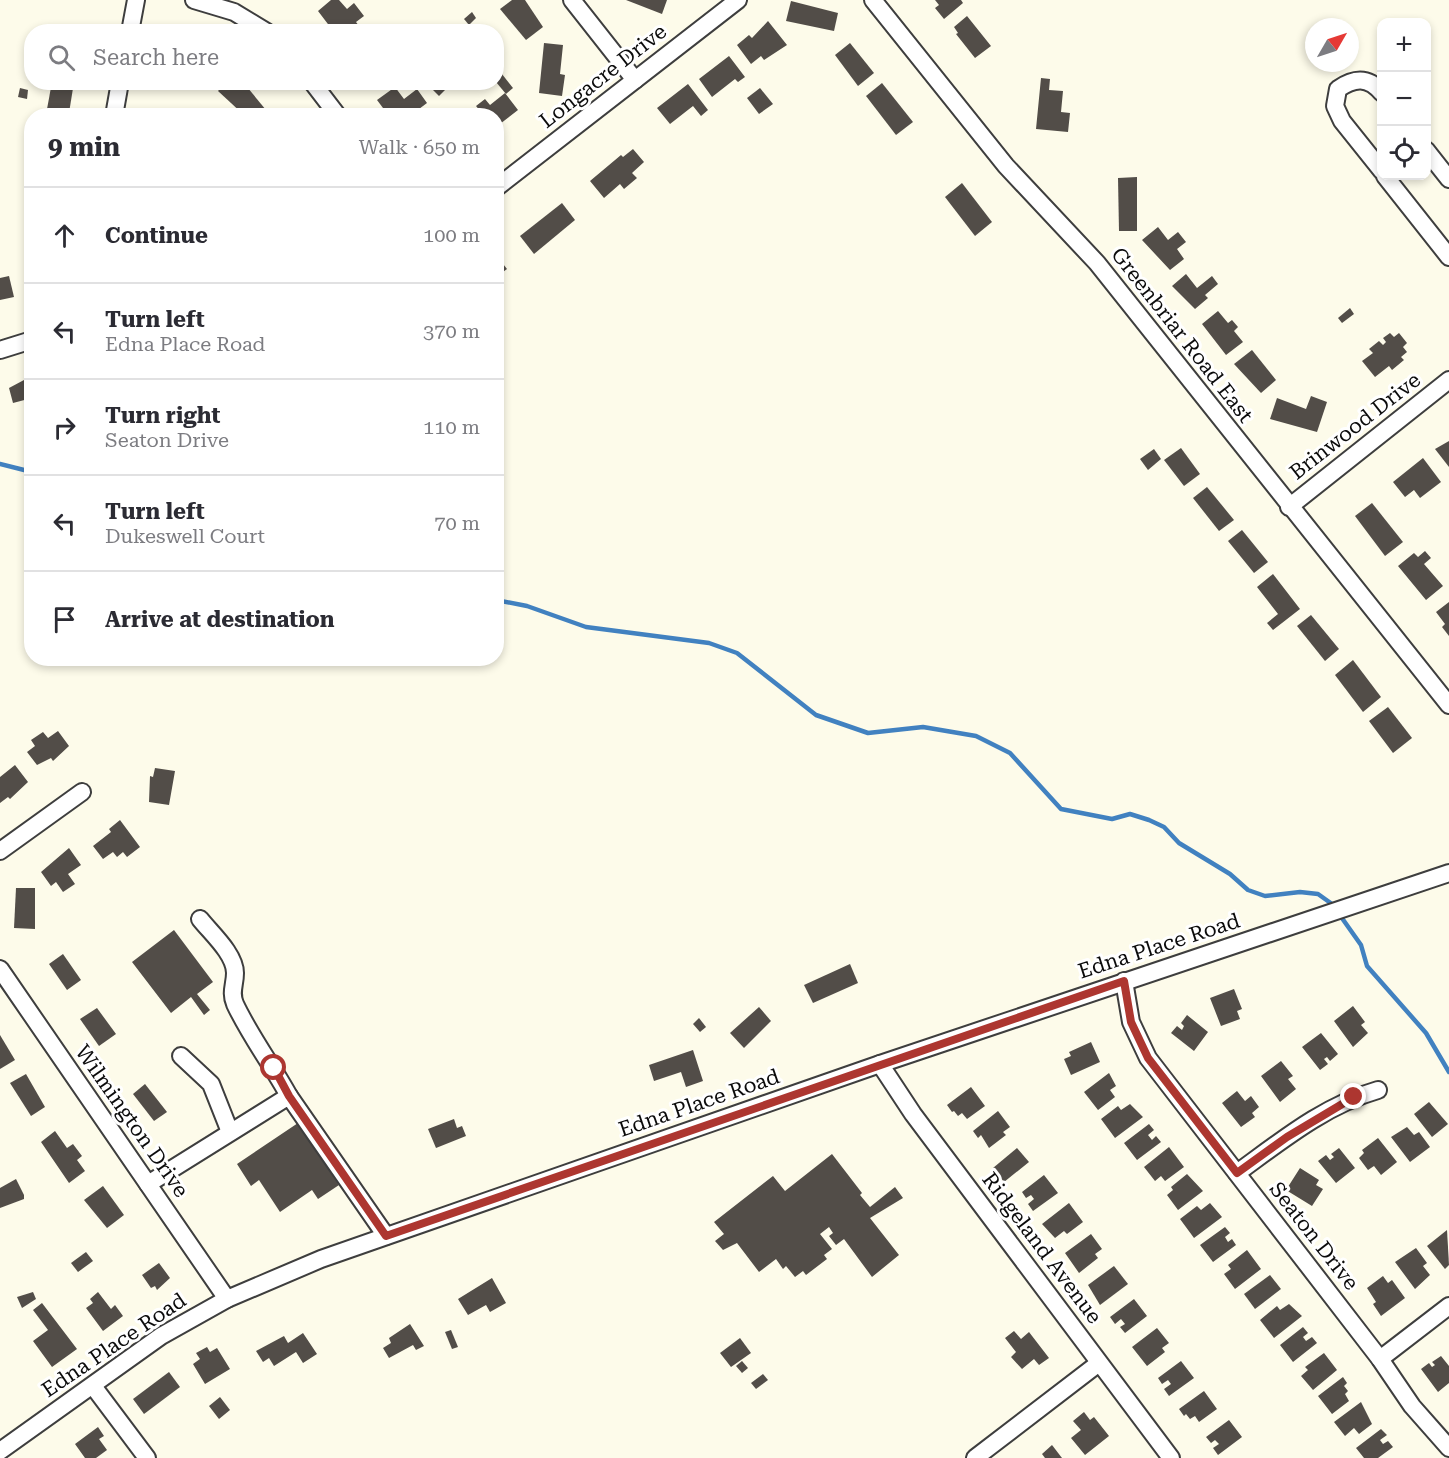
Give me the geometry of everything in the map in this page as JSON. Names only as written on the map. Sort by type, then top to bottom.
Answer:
[{"type":"street","points":[[132,24],[136,0]]},
{"type":"street","points":[[194,0],[234,12],[254,24]]},
{"type":"street","points":[[572,0],[635,80]]},
{"type":"street","name":"Longacre Drive","points":[[504,182],[738,0]]},
{"type":"street","name":"Greenbriar Road East","points":[[873,0],[1006,166],[1097,263],[1289,507],[1449,705]]},
{"type":"street","points":[[1377,88],[1368,80],[1351,80],[1338,89],[1335,106],[1342,120],[1377,165]]},
{"type":"street","points":[[115,108],[119,90]]},
{"type":"street","points":[[318,90],[332,108]]},
{"type":"street","points":[[1431,156],[1449,179]]},
{"type":"street","points":[[1388,180],[1449,256]]},
{"type":"street","points":[[0,350],[24,342]]},
{"type":"street","name":"Brinwood Drive","points":[[1289,507],[1449,380]]},
{"type":"street","points":[[0,851],[82,792]]},
{"type":"street","name":"Edna Place Road","points":[[0,1450],[161,1336],[226,1299],[321,1259],[880,1064],[1449,873]]},
{"type":"street","points":[[200,919],[233,961],[235,972],[231,995],[246,1027],[289,1096],[386,1236]]},
{"type":"street","name":"Wilmington Drive","points":[[0,969],[226,1299]]},
{"type":"street","name":"Seaton Drive","points":[[1124,981],[1131,1022],[1148,1058],[1380,1359],[1412,1406],[1449,1448]]},
{"type":"street","points":[[181,1056],[211,1084],[230,1132]]},
{"type":"street","name":"Ridgeland Avenue","points":[[880,1064],[913,1114],[1171,1458]]},
{"type":"street","points":[[1237,1173],[1311,1121],[1354,1097],[1378,1090]]},
{"type":"street","points":[[148,1184],[289,1096]]},
{"type":"street","points":[[1380,1359],[1449,1306]]},
{"type":"street","points":[[975,1458],[1100,1363]]},
{"type":"street","points":[[93,1386],[147,1458]]},
{"type":"building","points":[[331,0],[339,0],[347,9],[354,3],[364,16],[356,22],[358,24],[328,24],[318,11]]},
{"type":"building","points":[[512,0],[525,0],[543,27],[526,40],[500,9]]},
{"type":"building","points":[[626,0],[667,0],[662,14]]},
{"type":"building","points":[[935,0],[961,0],[963,3],[944,19],[935,8],[939,5]]},
{"type":"building","points":[[791,1],[838,13],[834,31],[786,21]]},
{"type":"building","points":[[472,12],[476,18],[470,24],[464,19]]},
{"type":"building","points":[[967,16],[991,46],[975,58],[956,34],[958,33],[954,27]]},
{"type":"building","points":[[768,21],[787,45],[764,60],[761,56],[751,64],[737,45],[749,35],[752,38]]},
{"type":"building","points":[[544,43],[563,45],[560,74],[565,75],[562,96],[539,93]]},
{"type":"building","points":[[850,43],[874,73],[858,86],[835,55]]},
{"type":"building","points":[[729,56],[745,77],[738,82],[735,79],[712,97],[699,79]]},
{"type":"building","points":[[504,77],[513,88],[506,94],[503,90]]},
{"type":"building","points":[[1041,78],[1050,79],[1049,90],[1063,91],[1061,112],[1070,113],[1068,132],[1036,129]]},
{"type":"building","points":[[882,83],[913,122],[896,135],[866,96]]},
{"type":"building","points":[[688,84],[708,110],[701,116],[693,106],[670,124],[657,108]]},
{"type":"building","points":[[20,88],[28,90],[27,99],[18,97]]},
{"type":"building","points":[[760,88],[773,104],[759,114],[747,98]]},
{"type":"building","points":[[51,90],[73,90],[70,108],[47,108]]},
{"type":"building","points":[[250,90],[264,108],[236,108],[218,91]]},
{"type":"building","points":[[391,90],[397,90],[404,99],[418,90],[427,103],[420,108],[383,108],[377,100]]},
{"type":"building","points":[[433,90],[445,90],[439,96]]},
{"type":"building","points":[[505,93],[518,110],[504,121],[504,108],[478,108],[476,106],[485,99],[490,105]]},
{"type":"building","points":[[633,149],[644,162],[632,173],[637,178],[624,189],[620,184],[604,198],[590,181],[621,155],[623,157]]},
{"type":"building","points":[[1137,177],[1137,231],[1119,231],[1118,178]]},
{"type":"building","points":[[962,183],[992,222],[975,236],[945,197]]},
{"type":"building","points":[[562,203],[575,220],[534,254],[520,236]]},
{"type":"building","points":[[1158,227],[1168,240],[1178,232],[1186,242],[1177,249],[1184,259],[1170,270],[1142,240]]},
{"type":"building","points":[[1186,274],[1197,288],[1212,276],[1218,284],[1205,295],[1208,298],[1195,309],[1172,286]]},
{"type":"building","points":[[9,276],[14,297],[0,300],[0,278]]},
{"type":"building","points":[[1350,308],[1354,314],[1342,323],[1338,318]]},
{"type":"building","points":[[1218,311],[1228,323],[1232,320],[1238,327],[1234,331],[1243,342],[1226,355],[1202,324]]},
{"type":"building","points":[[1390,333],[1394,337],[1399,333],[1407,343],[1403,347],[1407,352],[1401,357],[1404,360],[1392,370],[1389,366],[1375,377],[1362,361],[1373,353],[1369,349],[1379,341],[1383,345],[1386,342],[1383,338]]},
{"type":"building","points":[[1252,350],[1276,380],[1261,393],[1234,364]]},
{"type":"building","points":[[24,380],[24,400],[13,403],[9,388]]},
{"type":"building","points":[[1311,396],[1327,402],[1317,432],[1270,419],[1277,398],[1306,409]]},
{"type":"building","points":[[1449,441],[1449,467],[1435,449]]},
{"type":"building","points":[[1181,448],[1200,474],[1184,486],[1164,460]]},
{"type":"building","points":[[1154,449],[1161,459],[1148,470],[1140,459]]},
{"type":"building","points":[[1423,458],[1441,482],[1420,498],[1414,490],[1405,497],[1393,482]]},
{"type":"building","points":[[1207,487],[1234,520],[1219,531],[1193,498]]},
{"type":"building","points":[[1372,503],[1403,542],[1385,556],[1355,516]]},
{"type":"building","points":[[1242,530],[1268,562],[1254,573],[1228,541]]},
{"type":"building","points":[[1425,551],[1431,558],[1424,564],[1443,586],[1426,600],[1398,566],[1414,553],[1418,557]]},
{"type":"building","points":[[1273,574],[1300,609],[1273,630],[1267,623],[1278,614],[1257,587]]},
{"type":"building","points":[[1449,602],[1449,636],[1442,627],[1445,624],[1436,612]]},
{"type":"building","points":[[1311,615],[1339,649],[1325,661],[1297,626]]},
{"type":"building","points":[[1353,660],[1381,697],[1363,712],[1335,675]]},
{"type":"building","points":[[1388,707],[1412,738],[1393,753],[1369,721]]},
{"type":"building","points":[[58,731],[69,746],[53,761],[51,758],[37,765],[27,752],[35,746],[31,740],[43,732],[48,738]]},
{"type":"building","points":[[15,765],[28,782],[10,799],[8,797],[0,803],[0,777]]},
{"type":"building","points":[[155,768],[175,771],[169,805],[149,802],[150,776],[153,777]]},
{"type":"building","points":[[120,820],[140,847],[127,857],[123,852],[117,857],[113,852],[103,859],[93,846],[111,832],[109,829]]},
{"type":"building","points":[[69,848],[81,865],[68,874],[75,884],[63,892],[56,882],[51,886],[41,872]]},
{"type":"building","points":[[16,888],[35,888],[35,929],[14,928]]},
{"type":"building","points":[[174,930],[213,982],[197,994],[210,1010],[204,1015],[191,997],[171,1013],[132,962]]},
{"type":"building","points":[[63,954],[81,980],[67,990],[49,964]]},
{"type":"building","points":[[850,964],[858,983],[813,1003],[804,985]]},
{"type":"building","points":[[1234,989],[1242,1009],[1237,1011],[1240,1019],[1221,1026],[1210,998]]},
{"type":"building","points":[[1353,1006],[1365,1022],[1361,1025],[1368,1033],[1353,1047],[1334,1021]]},
{"type":"building","points":[[759,1007],[771,1021],[744,1048],[730,1033]]},
{"type":"building","points":[[97,1008],[116,1034],[99,1046],[80,1019]]},
{"type":"building","points":[[1187,1015],[1208,1032],[1194,1051],[1171,1033],[1177,1026],[1182,1030],[1184,1026],[1181,1023]]},
{"type":"building","points":[[699,1018],[706,1027],[700,1032],[693,1024]]},
{"type":"building","points":[[1321,1033],[1338,1054],[1330,1061],[1327,1057],[1324,1059],[1328,1064],[1320,1070],[1302,1047]]},
{"type":"building","points":[[0,1035],[15,1060],[0,1069]]},
{"type":"building","points":[[1091,1042],[1100,1062],[1071,1075],[1064,1059],[1071,1056],[1069,1052]]},
{"type":"building","points":[[693,1050],[703,1081],[686,1087],[681,1072],[654,1081],[649,1065]]},
{"type":"building","points":[[1281,1061],[1293,1076],[1288,1079],[1296,1089],[1280,1102],[1261,1076]]},
{"type":"building","points":[[1109,1073],[1116,1086],[1110,1090],[1115,1097],[1098,1110],[1084,1092]]},
{"type":"building","points":[[26,1074],[45,1107],[31,1116],[10,1083]]},
{"type":"building","points":[[145,1084],[167,1112],[154,1121],[133,1094]]},
{"type":"building","points":[[971,1087],[985,1106],[967,1119],[962,1113],[958,1116],[954,1111],[952,1112],[947,1105]]},
{"type":"building","points":[[1237,1091],[1245,1101],[1251,1096],[1259,1107],[1252,1113],[1255,1117],[1241,1127],[1222,1103]]},
{"type":"building","points":[[1429,1102],[1448,1124],[1432,1137],[1414,1114]]},
{"type":"building","points":[[1130,1104],[1143,1117],[1115,1138],[1101,1119],[1118,1106],[1121,1110]]},
{"type":"building","points":[[998,1111],[1010,1127],[1003,1132],[1006,1135],[989,1148],[981,1135],[978,1138],[973,1131]]},
{"type":"building","points":[[454,1119],[457,1128],[462,1126],[466,1136],[436,1148],[428,1129]]},
{"type":"building","points":[[298,1123],[339,1185],[318,1199],[312,1190],[280,1212],[259,1180],[251,1186],[237,1164]]},
{"type":"building","points":[[1149,1124],[1154,1130],[1148,1135],[1152,1140],[1156,1136],[1161,1142],[1137,1160],[1124,1143]]},
{"type":"building","points":[[1407,1127],[1414,1135],[1419,1132],[1430,1147],[1410,1162],[1391,1137]]},
{"type":"building","points":[[55,1131],[67,1148],[73,1144],[82,1156],[77,1160],[85,1171],[69,1183],[41,1142]]},
{"type":"building","points":[[1378,1138],[1397,1162],[1381,1175],[1374,1166],[1368,1170],[1359,1158],[1364,1153],[1362,1150]]},
{"type":"building","points":[[1169,1147],[1184,1167],[1165,1181],[1161,1176],[1155,1181],[1144,1167]]},
{"type":"building","points":[[1017,1148],[1029,1162],[1004,1182],[993,1168]]},
{"type":"building","points":[[1339,1148],[1355,1168],[1336,1183],[1318,1161],[1326,1155],[1330,1160],[1334,1157],[1331,1154]]},
{"type":"building","points":[[832,1154],[870,1207],[895,1187],[903,1198],[870,1218],[899,1255],[872,1277],[844,1239],[836,1245],[829,1236],[833,1233],[829,1227],[820,1234],[832,1249],[824,1255],[827,1259],[806,1275],[803,1271],[795,1277],[786,1266],[783,1269],[776,1259],[759,1272],[737,1243],[723,1250],[715,1241],[724,1234],[714,1222],[773,1176],[785,1191]]},
{"type":"building","points":[[1300,1168],[1319,1180],[1316,1185],[1323,1189],[1312,1206],[1286,1190]]},
{"type":"building","points":[[1187,1174],[1203,1191],[1178,1210],[1167,1195],[1173,1190],[1171,1187]]},
{"type":"building","points":[[1044,1175],[1058,1193],[1033,1211],[1028,1204],[1034,1199],[1031,1195],[1026,1198],[1022,1192]]},
{"type":"building","points":[[16,1179],[24,1199],[0,1208],[0,1188]]},
{"type":"building","points":[[103,1186],[124,1215],[107,1228],[84,1200]]},
{"type":"building","points":[[1069,1203],[1083,1222],[1067,1234],[1064,1231],[1055,1238],[1042,1224]]},
{"type":"building","points":[[1210,1203],[1222,1217],[1194,1238],[1180,1219],[1197,1206],[1201,1210]]},
{"type":"building","points":[[1225,1227],[1230,1233],[1225,1237],[1228,1242],[1232,1239],[1236,1245],[1213,1262],[1200,1245]]},
{"type":"building","points":[[1447,1230],[1449,1265],[1445,1269],[1427,1246]]},
{"type":"building","points":[[1091,1234],[1102,1249],[1095,1254],[1098,1258],[1079,1273],[1065,1253]]},
{"type":"building","points":[[1416,1248],[1427,1263],[1423,1266],[1430,1275],[1415,1289],[1395,1262]]},
{"type":"building","points":[[1247,1250],[1261,1269],[1235,1289],[1224,1274],[1231,1269],[1228,1265]]},
{"type":"building","points":[[86,1252],[93,1261],[78,1272],[71,1263]]},
{"type":"building","points":[[159,1263],[170,1278],[157,1290],[155,1286],[151,1288],[142,1275]]},
{"type":"building","points":[[1114,1266],[1128,1284],[1100,1305],[1088,1285]]},
{"type":"building","points":[[1270,1275],[1281,1289],[1255,1309],[1244,1294]]},
{"type":"building","points":[[1383,1276],[1388,1283],[1392,1280],[1405,1298],[1381,1316],[1367,1288]]},
{"type":"building","points":[[492,1278],[506,1303],[490,1312],[486,1305],[468,1315],[458,1299]]},
{"type":"building","points":[[33,1292],[36,1299],[22,1308],[17,1297]]},
{"type":"building","points":[[98,1292],[111,1309],[115,1305],[123,1316],[103,1331],[86,1308],[93,1303],[90,1299]]},
{"type":"building","points":[[1134,1299],[1147,1316],[1125,1333],[1120,1327],[1125,1324],[1121,1319],[1115,1324],[1110,1317]]},
{"type":"building","points":[[42,1303],[77,1349],[52,1367],[33,1341],[48,1330],[33,1310]]},
{"type":"building","points":[[1289,1304],[1302,1316],[1274,1338],[1260,1320],[1277,1306],[1280,1310]]},
{"type":"building","points":[[410,1324],[424,1346],[416,1350],[413,1345],[389,1358],[383,1348],[391,1343],[389,1338]]},
{"type":"building","points":[[1303,1327],[1308,1333],[1303,1337],[1306,1341],[1312,1337],[1317,1343],[1293,1362],[1280,1345]]},
{"type":"building","points":[[1157,1328],[1169,1343],[1162,1348],[1165,1352],[1147,1366],[1132,1347]]},
{"type":"building","points":[[451,1330],[458,1347],[452,1349],[445,1332]]},
{"type":"building","points":[[1014,1331],[1021,1339],[1029,1332],[1049,1358],[1039,1365],[1034,1359],[1022,1369],[1011,1357],[1016,1352],[1005,1338]]},
{"type":"building","points":[[303,1333],[317,1354],[303,1363],[296,1352],[274,1366],[269,1358],[263,1362],[256,1351],[284,1336],[288,1343]]},
{"type":"building","points":[[740,1338],[751,1353],[731,1367],[720,1353]]},
{"type":"building","points":[[207,1347],[210,1352],[217,1348],[230,1369],[205,1384],[193,1364],[200,1359],[196,1353]]},
{"type":"building","points":[[1324,1353],[1337,1370],[1313,1390],[1301,1376],[1308,1370],[1305,1367]]},
{"type":"building","points":[[1441,1356],[1449,1366],[1449,1383],[1438,1392],[1421,1369],[1429,1363],[1432,1367],[1435,1365],[1432,1362]]},
{"type":"building","points":[[742,1361],[748,1368],[742,1373],[736,1366]]},
{"type":"building","points":[[1181,1361],[1194,1378],[1169,1396],[1164,1389],[1171,1384],[1168,1380],[1162,1384],[1158,1378]]},
{"type":"building","points":[[169,1372],[180,1387],[144,1414],[133,1399]]},
{"type":"building","points":[[763,1374],[768,1380],[756,1389],[751,1383]]},
{"type":"building","points":[[1343,1377],[1347,1383],[1344,1386],[1348,1391],[1345,1394],[1349,1401],[1332,1414],[1318,1396]]},
{"type":"building","points":[[1204,1391],[1217,1409],[1199,1422],[1195,1416],[1190,1419],[1186,1414],[1184,1416],[1179,1409]]},
{"type":"building","points":[[220,1397],[230,1410],[219,1419],[209,1406]]},
{"type":"building","points":[[1361,1402],[1372,1424],[1359,1434],[1354,1428],[1345,1436],[1334,1422]]},
{"type":"building","points":[[1084,1412],[1090,1420],[1094,1417],[1109,1436],[1085,1455],[1071,1438],[1081,1430],[1073,1421]]},
{"type":"building","points":[[1229,1420],[1242,1437],[1218,1455],[1213,1448],[1219,1444],[1215,1440],[1211,1443],[1206,1437]]},
{"type":"building","points":[[98,1427],[104,1436],[99,1439],[107,1450],[96,1458],[85,1458],[75,1444]]},
{"type":"building","points":[[1381,1429],[1387,1435],[1380,1440],[1383,1444],[1388,1441],[1393,1447],[1378,1458],[1364,1458],[1356,1448]]},
{"type":"building","points":[[1052,1445],[1062,1458],[1045,1458],[1042,1454]]},
{"type":"waterway","points":[[0,464],[24,470]]},
{"type":"waterway","points":[[504,602],[527,606],[586,627],[709,643],[737,653],[816,715],[868,733],[923,727],[976,736],[1010,753],[1061,809],[1112,819],[1130,814],[1149,820],[1164,827],[1179,843],[1230,874],[1248,890],[1265,896],[1300,892],[1318,894],[1332,904],[1361,945],[1367,966],[1426,1033],[1449,1072]]},
{"type":"route","points":[[274,1068],[289,1096],[386,1236],[1124,981],[1131,1022],[1148,1058],[1237,1173],[1311,1121],[1354,1097]]}]
